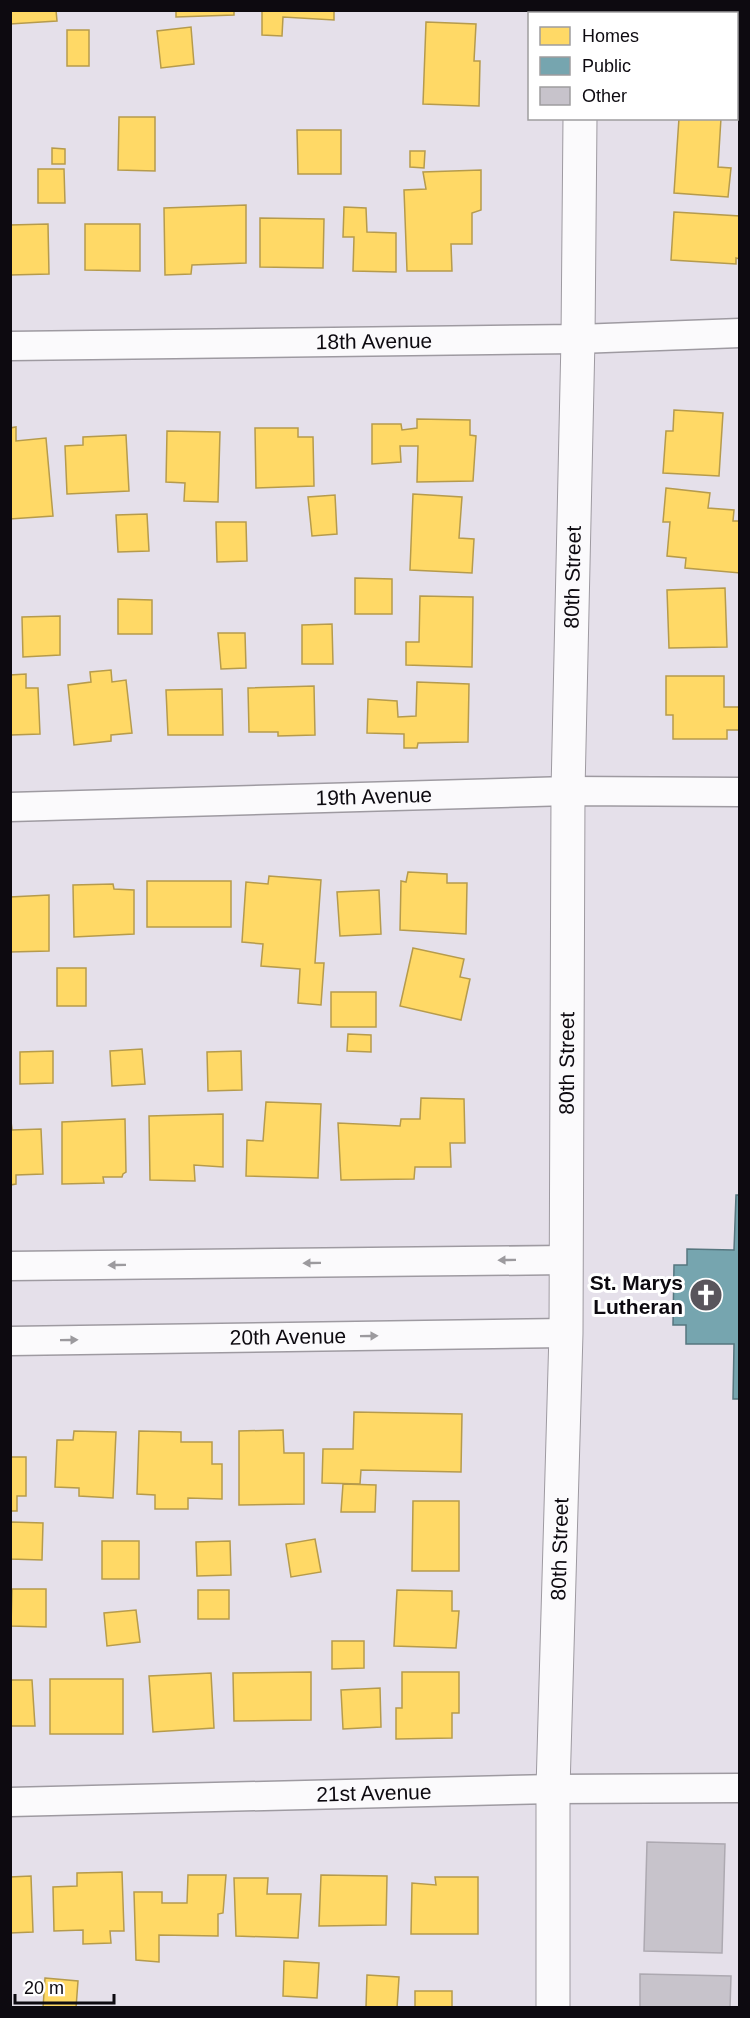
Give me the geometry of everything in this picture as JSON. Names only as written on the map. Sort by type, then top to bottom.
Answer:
[{"type":"street","name":"80th Street","points":[[553,2007],[553,1790],[566,1333],[568,791],[578,339],[580,120]]},
{"type":"street","name":"18th Avenue","points":[[10,346],[578,339],[740,333]]},
{"type":"street","name":"19th Avenue","points":[[10,807],[568,791],[740,792]]},
{"type":"street","points":[[10,1266],[566,1260]]},
{"type":"street","name":"20th Avenue","points":[[10,1341],[566,1333]]},
{"type":"street","name":"21st Avenue","points":[[10,1802],[740,1788]]},
{"type":"building: Homes","points":[[10,10],[56,10],[57,21],[10,24]]},
{"type":"building: Homes","points":[[176,10],[234,10],[234,15],[176,17]]},
{"type":"building: Homes","points":[[262,10],[334,10],[334,20],[283,17],[282,36],[262,35]]},
{"type":"building: Homes","points":[[426,22],[476,24],[474,61],[480,61],[479,106],[423,104]]},
{"type":"building: Homes","points":[[191,27],[194,64],[161,68],[157,31]]},
{"type":"building: Homes","points":[[67,30],[89,30],[89,66],[67,66]]},
{"type":"building: Homes","points":[[119,117],[155,117],[155,171],[118,170]]},
{"type":"building: Homes","points":[[679,120],[721,120],[718,167],[731,168],[728,197],[674,193]]},
{"type":"building: Homes","points":[[297,130],[341,130],[341,174],[298,174]]},
{"type":"building: Homes","points":[[52,148],[65,149],[65,164],[52,164]]},
{"type":"building: Homes","points":[[410,151],[425,151],[424,168],[410,167]]},
{"type":"building: Homes","points":[[38,169],[64,169],[65,203],[38,203]]},
{"type":"building: Homes","points":[[481,170],[481,210],[472,213],[472,244],[451,244],[452,271],[407,271],[404,190],[426,189],[423,172]]},
{"type":"building: Homes","points":[[246,205],[246,263],[192,265],[191,274],[165,275],[164,208]]},
{"type":"building: Homes","points":[[344,207],[366,208],[367,232],[396,233],[396,272],[353,271],[354,237],[343,237]]},
{"type":"building: Homes","points":[[674,212],[740,216],[740,259],[736,258],[736,264],[671,260]]},
{"type":"building: Homes","points":[[260,218],[324,219],[323,268],[260,267]]},
{"type":"building: Homes","points":[[48,224],[49,274],[10,275],[10,225]]},
{"type":"building: Homes","points":[[85,224],[140,224],[140,271],[85,270]]},
{"type":"building: Homes","points":[[674,410],[723,413],[719,476],[663,473],[666,431],[673,431]]},
{"type":"building: Homes","points":[[417,419],[470,420],[470,435],[476,436],[473,481],[417,482],[418,446],[400,446],[401,462],[372,464],[372,424],[401,424],[402,430],[417,428]]},
{"type":"building: Homes","points":[[16,427],[16,441],[46,438],[53,516],[10,519],[10,428]]},
{"type":"building: Homes","points":[[255,428],[298,428],[298,437],[313,437],[314,486],[256,488]]},
{"type":"building: Homes","points":[[167,431],[220,432],[218,502],[184,501],[185,483],[166,482]]},
{"type":"building: Homes","points":[[126,435],[129,491],[67,494],[65,446],[83,445],[83,437]]},
{"type":"building: Homes","points":[[666,488],[710,493],[708,508],[734,510],[733,521],[740,521],[740,573],[685,568],[686,558],[667,556],[670,522],[663,522]]},
{"type":"building: Homes","points":[[413,494],[462,497],[459,538],[474,539],[472,573],[410,570]]},
{"type":"building: Homes","points":[[335,495],[337,534],[312,536],[308,497]]},
{"type":"building: Homes","points":[[147,514],[149,551],[118,552],[116,515]]},
{"type":"building: Homes","points":[[216,522],[246,522],[247,561],[217,562]]},
{"type":"building: Homes","points":[[355,578],[392,579],[392,614],[355,614]]},
{"type":"building: Homes","points":[[725,588],[727,647],[669,648],[667,590]]},
{"type":"building: Homes","points":[[420,596],[473,597],[472,667],[406,665],[406,642],[419,642]]},
{"type":"building: Homes","points":[[118,599],[152,600],[152,634],[118,634]]},
{"type":"building: Homes","points":[[60,616],[60,655],[23,657],[22,617]]},
{"type":"building: Homes","points":[[332,624],[333,664],[302,664],[302,625]]},
{"type":"building: Homes","points":[[218,633],[245,633],[246,668],[221,669]]},
{"type":"building: Homes","points":[[111,670],[112,682],[126,680],[132,733],[111,735],[111,741],[74,745],[68,685],[91,682],[90,672]]},
{"type":"building: Homes","points":[[26,674],[26,688],[38,688],[40,734],[11,735],[10,742],[10,675]]},
{"type":"building: Homes","points":[[666,676],[724,676],[724,707],[740,707],[740,730],[727,730],[727,739],[673,739],[673,715],[666,715]]},
{"type":"building: Homes","points":[[417,682],[469,684],[468,742],[418,743],[417,748],[404,748],[404,734],[367,733],[368,699],[397,701],[398,717],[416,716]]},
{"type":"building: Homes","points":[[314,686],[315,735],[278,736],[278,732],[249,732],[248,688]]},
{"type":"building: Homes","points":[[222,689],[223,735],[168,735],[166,690]]},
{"type":"building: Homes","points":[[408,872],[447,874],[447,883],[467,883],[466,934],[400,930],[401,881],[406,882]]},
{"type":"building: Homes","points":[[269,876],[321,880],[315,963],[324,963],[321,1005],[298,1003],[300,969],[261,966],[263,944],[242,942],[246,882],[268,884]]},
{"type":"building: Homes","points":[[147,881],[231,881],[231,927],[147,927]]},
{"type":"building: Homes","points":[[113,884],[114,889],[134,890],[134,934],[74,937],[73,885]]},
{"type":"building: Homes","points":[[379,890],[381,934],[340,936],[337,892]]},
{"type":"building: Homes","points":[[49,895],[49,951],[10,952],[10,897]]},
{"type":"building: Homes","points":[[413,948],[464,959],[460,977],[470,979],[461,1020],[400,1006]]},
{"type":"building: Homes","points":[[57,968],[86,968],[86,1006],[57,1006]]},
{"type":"building: Homes","points":[[331,992],[376,992],[376,1027],[331,1027]]},
{"type":"building: Homes","points":[[348,1034],[371,1035],[371,1052],[347,1051]]},
{"type":"building: Homes","points":[[142,1049],[145,1084],[112,1086],[110,1051]]},
{"type":"building: Homes","points":[[53,1051],[53,1083],[20,1084],[20,1052]]},
{"type":"building: Homes","points":[[241,1051],[242,1090],[208,1091],[207,1052]]},
{"type":"building: Homes","points":[[421,1098],[464,1099],[465,1143],[450,1143],[451,1167],[415,1167],[414,1179],[341,1180],[338,1123],[400,1126],[401,1119],[420,1119]]},
{"type":"building: Homes","points":[[266,1102],[321,1104],[318,1178],[246,1176],[247,1140],[263,1141]]},
{"type":"building: Homes","points":[[10,1112],[12,1130],[41,1129],[43,1174],[16,1175],[16,1184],[10,1185]]},
{"type":"building: Homes","points":[[223,1114],[223,1167],[194,1165],[195,1181],[150,1180],[149,1116]]},
{"type":"building: Homes","points":[[125,1119],[126,1172],[122,1177],[103,1177],[104,1183],[62,1184],[62,1122]]},
{"type":"building: Homes","points":[[354,1412],[462,1414],[461,1472],[361,1470],[360,1484],[322,1483],[323,1449],[353,1449]]},
{"type":"building: Homes","points":[[283,1430],[284,1453],[304,1453],[304,1504],[239,1505],[239,1431]]},
{"type":"building: Homes","points":[[74,1431],[116,1432],[113,1498],[79,1496],[79,1488],[55,1487],[57,1440],[73,1440]]},
{"type":"building: Homes","points":[[139,1431],[181,1432],[181,1442],[212,1442],[212,1464],[222,1464],[222,1499],[188,1498],[188,1509],[155,1509],[155,1495],[137,1494]]},
{"type":"building: Homes","points":[[10,1457],[26,1457],[26,1496],[17,1496],[17,1511],[10,1511]]},
{"type":"building: Homes","points":[[343,1484],[376,1485],[375,1512],[341,1512]]},
{"type":"building: Homes","points":[[413,1501],[459,1501],[459,1571],[412,1571]]},
{"type":"building: Homes","points":[[11,1522],[43,1523],[42,1560],[10,1559]]},
{"type":"building: Homes","points":[[315,1539],[321,1572],[291,1577],[286,1544]]},
{"type":"building: Homes","points":[[102,1541],[139,1541],[139,1579],[102,1579]]},
{"type":"building: Homes","points":[[230,1541],[231,1575],[197,1576],[196,1542]]},
{"type":"building: Homes","points":[[12,1589],[46,1589],[46,1627],[11,1626]]},
{"type":"building: Homes","points":[[198,1590],[229,1590],[229,1619],[198,1619]]},
{"type":"building: Homes","points":[[397,1590],[452,1591],[452,1611],[459,1611],[456,1648],[394,1646]]},
{"type":"building: Homes","points":[[136,1610],[140,1642],[107,1646],[104,1613]]},
{"type":"building: Homes","points":[[332,1641],[364,1641],[364,1668],[332,1669]]},
{"type":"building: Homes","points":[[311,1672],[311,1720],[234,1721],[233,1673]]},
{"type":"building: Homes","points":[[402,1672],[459,1672],[459,1713],[452,1713],[452,1738],[396,1739],[396,1708],[402,1708]]},
{"type":"building: Homes","points":[[211,1673],[214,1728],[153,1732],[149,1676]]},
{"type":"building: Homes","points":[[50,1679],[123,1679],[123,1734],[50,1734]]},
{"type":"building: Homes","points":[[10,1680],[32,1680],[35,1726],[10,1726]]},
{"type":"building: Homes","points":[[380,1688],[381,1727],[343,1729],[341,1690]]},
{"type":"building: Homes","points":[[122,1872],[124,1931],[110,1931],[111,1943],[83,1944],[83,1930],[54,1931],[53,1887],[77,1886],[77,1873]]},
{"type":"building: Homes","points":[[188,1875],[226,1875],[223,1913],[218,1914],[218,1936],[159,1935],[159,1962],[136,1960],[134,1892],[162,1892],[162,1903],[187,1903]]},
{"type":"building: Homes","points":[[321,1875],[387,1876],[386,1925],[319,1926]]},
{"type":"building: Homes","points":[[31,1876],[33,1932],[10,1933],[10,1877]]},
{"type":"building: Homes","points":[[435,1877],[478,1877],[478,1934],[411,1934],[412,1883],[436,1885]]},
{"type":"building: Homes","points":[[234,1878],[268,1878],[267,1894],[301,1894],[298,1938],[236,1936]]},
{"type":"building: Homes","points":[[284,1961],[319,1963],[317,1998],[283,1996]]},
{"type":"building: Homes","points":[[367,1975],[399,1977],[397,2008],[366,2007]]},
{"type":"building: Homes","points":[[45,1978],[78,1981],[76,2008],[43,2008]]},
{"type":"building: Homes","points":[[415,1991],[452,1991],[452,2008],[415,2008]]},
{"type":"building: Public","name":"St. Marys Lutheran","points":[[736,1195],[740,1195],[740,1399],[733,1399],[734,1344],[686,1344],[686,1325],[673,1325],[674,1265],[687,1265],[687,1249],[734,1250]]},
{"type":"building: Other","points":[[647,1842],[725,1844],[722,1953],[644,1951]]},
{"type":"building: Other","points":[[640,1974],[731,1976],[730,2008],[640,2008]]},
{"type":"place","name":"St. Marys Lutheran","points":[[706,1295]]}]
